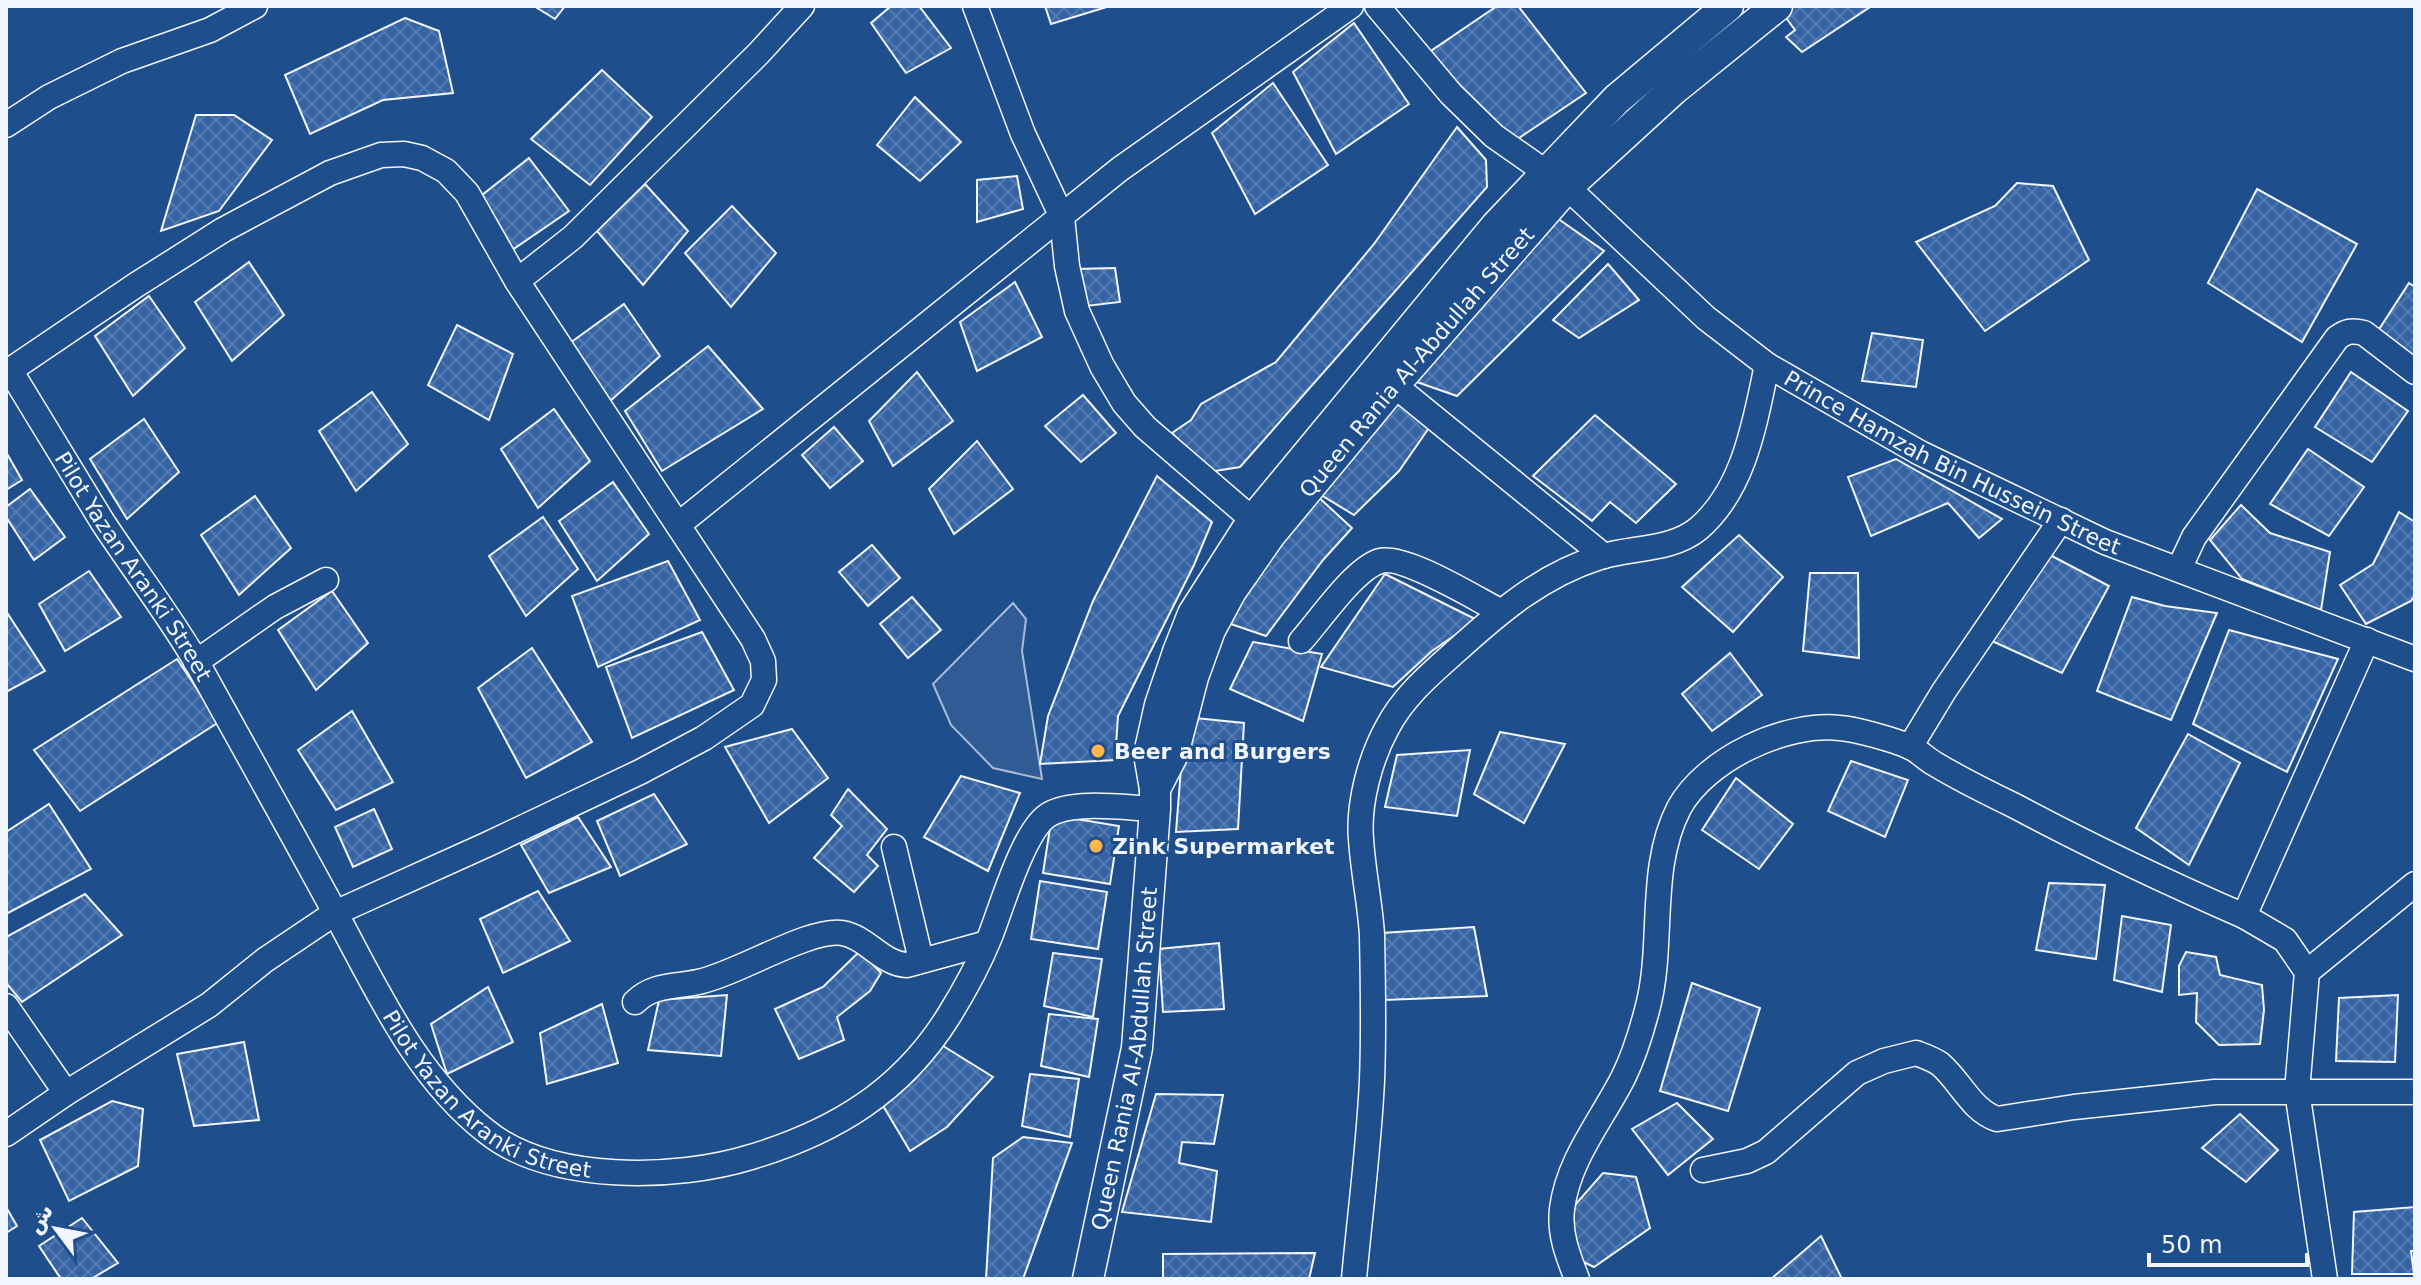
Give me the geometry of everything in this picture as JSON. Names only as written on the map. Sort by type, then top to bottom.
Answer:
[{"type":"main road","name":"Queen Rania Al-Abdullah Street","points":[[1155,799],[1173,754],[1193,677],[1210,630],[1231,591],[1270,535],[1394,385],[1617,99],[1728,6]]},
{"type":"main road","name":"Queen Rania Al-Abdullah Street","points":[[1088,1279],[1137,1048],[1155,799],[1149,754],[1160,705],[1193,614],[1253,520],[1496,226],[1777,6]]},
{"type":"street","points":[[6,125],[49,97],[122,61],[210,30],[255,6]]},
{"type":"street","points":[[517,281],[573,237],[759,53],[802,6]]},
{"type":"street","points":[[975,6],[1023,134],[1062,217],[1067,266],[1077,311],[1102,366],[1124,403],[1145,427],[1253,520]]},
{"type":"street","points":[[678,525],[1120,169],[1351,6]]},
{"type":"street","name":"Prince Hamzah Bin Hussein Street","points":[[1377,6],[1451,94],[1494,136],[1556,180],[1706,318],[1767,365],[1920,453],[2105,542],[2415,659]]},
{"type":"street","points":[[6,1134],[66,1093],[209,1005],[265,960],[335,913],[640,772],[704,738],[752,705],[764,680],[763,661],[753,639],[517,281],[467,193],[446,171],[422,158],[404,154],[381,155],[330,173],[223,230],[8,372]]},
{"type":"street","points":[[2179,569],[2194,537],[2337,338],[2354,330],[2364,333],[2415,372]]},
{"type":"street","points":[[1354,1279],[1372,1080],[1372,933],[1360,836],[1372,764],[1386,730],[1400,706],[1422,682],[1500,611],[1540,583],[1567,568],[1604,556],[1673,542],[1696,530],[1715,511],[1744,457],[1767,365]]},
{"type":"street","name":"Pilot Yazan Aranki Street","points":[[8,372],[196,662],[382,1000],[428,1073],[488,1133],[527,1154],[607,1172],[726,1165],[805,1139],[868,1104],[902,1075],[936,1037],[987,943],[1037,824],[1047,815],[1074,808],[1155,799]]},
{"type":"street","points":[[1394,385],[1604,556]]},
{"type":"street","points":[[1910,747],[1944,691],[2061,520]]},
{"type":"street","points":[[1301,641],[1365,570],[1384,560],[1409,565],[1500,611]]},
{"type":"street","points":[[196,662],[275,607],[326,580]]},
{"type":"street","points":[[2244,916],[2367,640]]},
{"type":"street","points":[[1577,1279],[1564,1244],[1562,1210],[1569,1180],[1582,1148],[1623,1078],[1640,1038],[1655,982],[1661,870],[1668,834],[1680,806],[1696,785],[1718,765],[1751,746],[1811,729],[1840,728],[1910,747],[1934,764],[2105,852],[2244,916],[2285,940],[2307,972],[2297,1091],[2325,1279]]},
{"type":"street","points":[[894,847],[921,960]]},
{"type":"street","points":[[2307,972],[2415,884]]},
{"type":"street","points":[[635,1002],[643,994],[661,987],[731,973],[823,933],[850,935],[901,965],[987,943]]},
{"type":"street","points":[[6,1006],[66,1093]]},
{"type":"street","points":[[1703,1170],[1747,1161],[1766,1152],[1857,1073],[1884,1061],[1916,1053],[1940,1064],[1976,1108],[1997,1119],[2215,1092],[2411,1092]]},
{"type":"shaded area","points":[[1013,603],[1026,619],[1022,651],[1042,779],[993,768],[951,725],[933,684]]},
{"type":"building","points":[[534,6],[565,6],[555,19]]},
{"type":"building","points":[[891,6],[919,6],[951,48],[906,73],[871,23]]},
{"type":"building","points":[[1045,6],[1110,6],[1051,24]]},
{"type":"building","points":[[1497,6],[1518,6],[1586,93],[1513,142],[1425,55]]},
{"type":"building","points":[[1789,6],[1870,7],[1802,52],[1786,37],[1795,30],[1781,11]]},
{"type":"building","points":[[405,18],[439,31],[453,93],[383,100],[310,134],[285,75]]},
{"type":"building","points":[[1354,23],[1409,104],[1336,154],[1293,72]]},
{"type":"building","points":[[602,70],[652,117],[590,185],[531,139]]},
{"type":"building","points":[[1273,83],[1328,165],[1255,214],[1212,133]]},
{"type":"building","points":[[915,97],[961,142],[920,181],[877,145]]},
{"type":"building","points":[[196,115],[234,115],[272,140],[219,211],[161,231]]},
{"type":"building","points":[[1457,127],[1486,160],[1487,187],[1240,467],[1209,472],[1172,433],[1191,420],[1201,404],[1276,362],[1374,244]]},
{"type":"building","points":[[529,158],[569,211],[512,250],[477,199]]},
{"type":"building","points":[[1017,176],[1023,209],[977,222],[977,180]]},
{"type":"building","points":[[2017,183],[2053,186],[2089,260],[1985,331],[1916,242],[1995,206]]},
{"type":"building","points":[[645,184],[688,231],[643,285],[597,231]]},
{"type":"building","points":[[2257,189],[2357,244],[2302,342],[2208,283]]},
{"type":"building","points":[[732,206],[776,253],[731,307],[685,253]]},
{"type":"building","points":[[1557,218],[1604,251],[1457,396],[1414,381]]},
{"type":"building","points":[[249,262],[284,315],[232,361],[195,302]]},
{"type":"building","points":[[1608,264],[1639,300],[1579,338],[1553,320]]},
{"type":"building","points":[[1115,268],[1120,302],[1086,306],[1076,269]]},
{"type":"building","points":[[1015,282],[1042,337],[977,371],[960,322]]},
{"type":"building","points":[[2409,283],[2415,287],[2415,370],[2378,331]]},
{"type":"building","points":[[149,296],[185,348],[133,396],[95,336]]},
{"type":"building","points":[[624,304],[660,356],[608,403],[570,343]]},
{"type":"building","points":[[457,325],[513,354],[489,420],[428,385]]},
{"type":"building","points":[[1872,333],[1923,340],[1916,387],[1862,381]]},
{"type":"building","points":[[708,346],[763,409],[662,471],[625,411]]},
{"type":"building","points":[[917,372],[953,421],[893,466],[869,421]]},
{"type":"building","points":[[2351,372],[2408,411],[2372,462],[2315,427]]},
{"type":"building","points":[[372,392],[408,444],[356,491],[319,431]]},
{"type":"building","points":[[1083,395],[1116,433],[1081,462],[1045,426]]},
{"type":"building","points":[[1400,397],[1431,425],[1399,471],[1354,515],[1321,495]]},
{"type":"building","points":[[554,409],[590,461],[538,508],[501,449]]},
{"type":"building","points":[[1595,415],[1676,484],[1636,523],[1610,502],[1592,521],[1533,476]]},
{"type":"building","points":[[144,419],[179,472],[127,519],[90,459]]},
{"type":"building","points":[[834,427],[863,461],[830,488],[802,455]]},
{"type":"building","points":[[977,441],[1013,489],[954,534],[929,489]]},
{"type":"building","points":[[2308,449],[2364,487],[2329,536],[2270,504]]},
{"type":"building","points":[[6,452],[22,480],[6,490]]},
{"type":"building","points":[[1896,459],[2002,519],[1979,538],[1948,503],[1871,536],[1848,477]]},
{"type":"building","points":[[1157,476],[1212,522],[1194,565],[1118,716],[1115,760],[1040,764],[1048,716],[1093,601]]},
{"type":"building","points":[[613,482],[649,534],[597,581],[559,521]]},
{"type":"building","points":[[30,489],[65,537],[34,560],[6,517],[6,507]]},
{"type":"building","points":[[1315,494],[1352,528],[1323,560],[1266,636],[1222,621]]},
{"type":"building","points":[[255,496],[291,548],[239,595],[201,535]]},
{"type":"building","points":[[2241,505],[2270,533],[2330,552],[2321,610],[2242,579],[2210,540]]},
{"type":"building","points":[[2399,512],[2415,522],[2415,595],[2411,601],[2366,624],[2340,585],[2373,564]]},
{"type":"building","points":[[543,517],[578,569],[526,616],[489,556]]},
{"type":"building","points":[[1739,535],[1783,577],[1733,632],[1682,587]]},
{"type":"building","points":[[872,545],[900,578],[868,606],[839,572]]},
{"type":"building","points":[[2050,555],[2109,586],[2062,673],[1992,641]]},
{"type":"building","points":[[668,561],[700,620],[598,667],[572,596]]},
{"type":"building","points":[[89,571],[121,617],[65,651],[39,604]]},
{"type":"building","points":[[1810,573],[1858,573],[1859,658],[1803,651]]},
{"type":"building","points":[[1385,574],[1477,620],[1432,651],[1393,687],[1321,667]]},
{"type":"building","points":[[332,591],[368,643],[316,690],[278,630]]},
{"type":"building","points":[[912,597],[941,630],[908,658],[880,624]]},
{"type":"building","points":[[2132,597],[2165,606],[2217,613],[2171,720],[2097,691]]},
{"type":"building","points":[[6,611],[45,671],[6,692]]},
{"type":"building","points":[[2229,630],[2338,659],[2287,772],[2193,724]]},
{"type":"building","points":[[702,632],[734,690],[632,738],[606,667]]},
{"type":"building","points":[[1253,642],[1322,654],[1303,721],[1230,689]]},
{"type":"building","points":[[532,648],[592,742],[526,778],[478,688]]},
{"type":"building","points":[[1730,653],[1762,695],[1712,731],[1682,694]]},
{"type":"building","points":[[177,659],[219,722],[80,811],[34,750]]},
{"type":"building","points":[[352,711],[393,782],[336,810],[298,750]]},
{"type":"building","points":[[1185,717],[1244,723],[1238,829],[1176,832]]},
{"type":"building","points":[[792,729],[828,778],[769,823],[725,747]]},
{"type":"building","points":[[1500,732],[1565,744],[1524,823],[1474,794]]},
{"type":"building","points":[[2188,734],[2240,763],[2189,865],[2136,828]]},
{"type":"building","points":[[1470,750],[1457,816],[1385,807],[1397,755]]},
{"type":"building","points":[[1851,761],[1908,780],[1885,837],[1828,811]]},
{"type":"building","points":[[961,776],[1020,793],[988,871],[924,837]]},
{"type":"building","points":[[1736,778],[1793,824],[1759,869],[1702,830]]},
{"type":"building","points":[[848,789],[887,829],[867,855],[878,866],[854,892],[814,858],[842,826],[831,815]]},
{"type":"building","points":[[654,794],[687,844],[620,876],[597,821]]},
{"type":"building","points":[[49,804],[91,869],[6,914],[6,832]]},
{"type":"building","points":[[374,809],[392,849],[353,867],[335,827]]},
{"type":"building","points":[[1052,815],[1119,826],[1110,884],[1043,873]]},
{"type":"building","points":[[578,817],[611,867],[549,893],[521,845]]},
{"type":"building","points":[[1040,881],[1107,892],[1098,949],[1031,939]]},
{"type":"building","points":[[2049,883],[2105,885],[2096,959],[2036,950]]},
{"type":"building","points":[[538,891],[570,941],[503,973],[480,919]]},
{"type":"building","points":[[85,894],[122,935],[22,1002],[6,983],[6,937]]},
{"type":"building","points":[[2122,916],[2171,925],[2162,992],[2114,980]]},
{"type":"building","points":[[1474,927],[1487,996],[1384,1000],[1382,933]]},
{"type":"building","points":[[1219,943],[1224,1009],[1163,1012],[1159,949]]},
{"type":"building","points":[[860,951],[881,973],[870,991],[837,1017],[844,1040],[799,1059],[775,1009],[823,987]]},
{"type":"building","points":[[2186,952],[2216,957],[2220,975],[2262,985],[2264,1010],[2260,1044],[2219,1045],[2196,1022],[2197,993],[2179,995],[2179,966]]},
{"type":"building","points":[[1053,953],[1102,959],[1093,1017],[1044,1006]]},
{"type":"building","points":[[1692,983],[1760,1008],[1728,1111],[1660,1091]]},
{"type":"building","points":[[488,987],[513,1042],[447,1074],[431,1024]]},
{"type":"building","points":[[727,995],[721,1056],[648,1050],[659,1000]]},
{"type":"building","points":[[2398,995],[2395,1062],[2336,1061],[2339,998]]},
{"type":"building","points":[[602,1004],[618,1063],[547,1084],[540,1033]]},
{"type":"building","points":[[1049,1014],[1098,1019],[1089,1077],[1041,1066]]},
{"type":"building","points":[[244,1042],[259,1120],[194,1126],[177,1054]]},
{"type":"building","points":[[940,1044],[993,1077],[947,1127],[910,1151],[882,1104],[914,1080]]},
{"type":"building","points":[[1030,1074],[1079,1079],[1070,1137],[1022,1126]]},
{"type":"building","points":[[1156,1094],[1223,1095],[1214,1144],[1182,1142],[1179,1163],[1217,1171],[1211,1222],[1122,1212]]},
{"type":"building","points":[[112,1101],[143,1109],[138,1166],[69,1201],[40,1140]]},
{"type":"building","points":[[1677,1103],[1713,1139],[1668,1175],[1632,1129]]},
{"type":"building","points":[[2240,1114],[2278,1150],[2246,1182],[2202,1148]]},
{"type":"building","points":[[1023,1137],[1072,1143],[1023,1279],[986,1279],[993,1158]]},
{"type":"building","points":[[1603,1173],[1636,1177],[1650,1228],[1594,1267],[1577,1259],[1571,1228],[1575,1205]]},
{"type":"building","points":[[6,1207],[17,1226],[6,1233]]},
{"type":"building","points":[[2415,1207],[2415,1251],[2411,1251],[2414,1274],[2352,1274],[2354,1212]]},
{"type":"building","points":[[82,1218],[118,1263],[91,1279],[61,1279],[39,1246]]},
{"type":"building","points":[[1821,1236],[1842,1279],[1771,1279]]},
{"type":"building","points":[[1315,1253],[1309,1279],[1163,1279],[1163,1254]]},
{"type":"place","name":"Beer and Burgers","points":[[1098,751]]},
{"type":"place","name":"Zink Supermarket","points":[[1096,846]]}]
